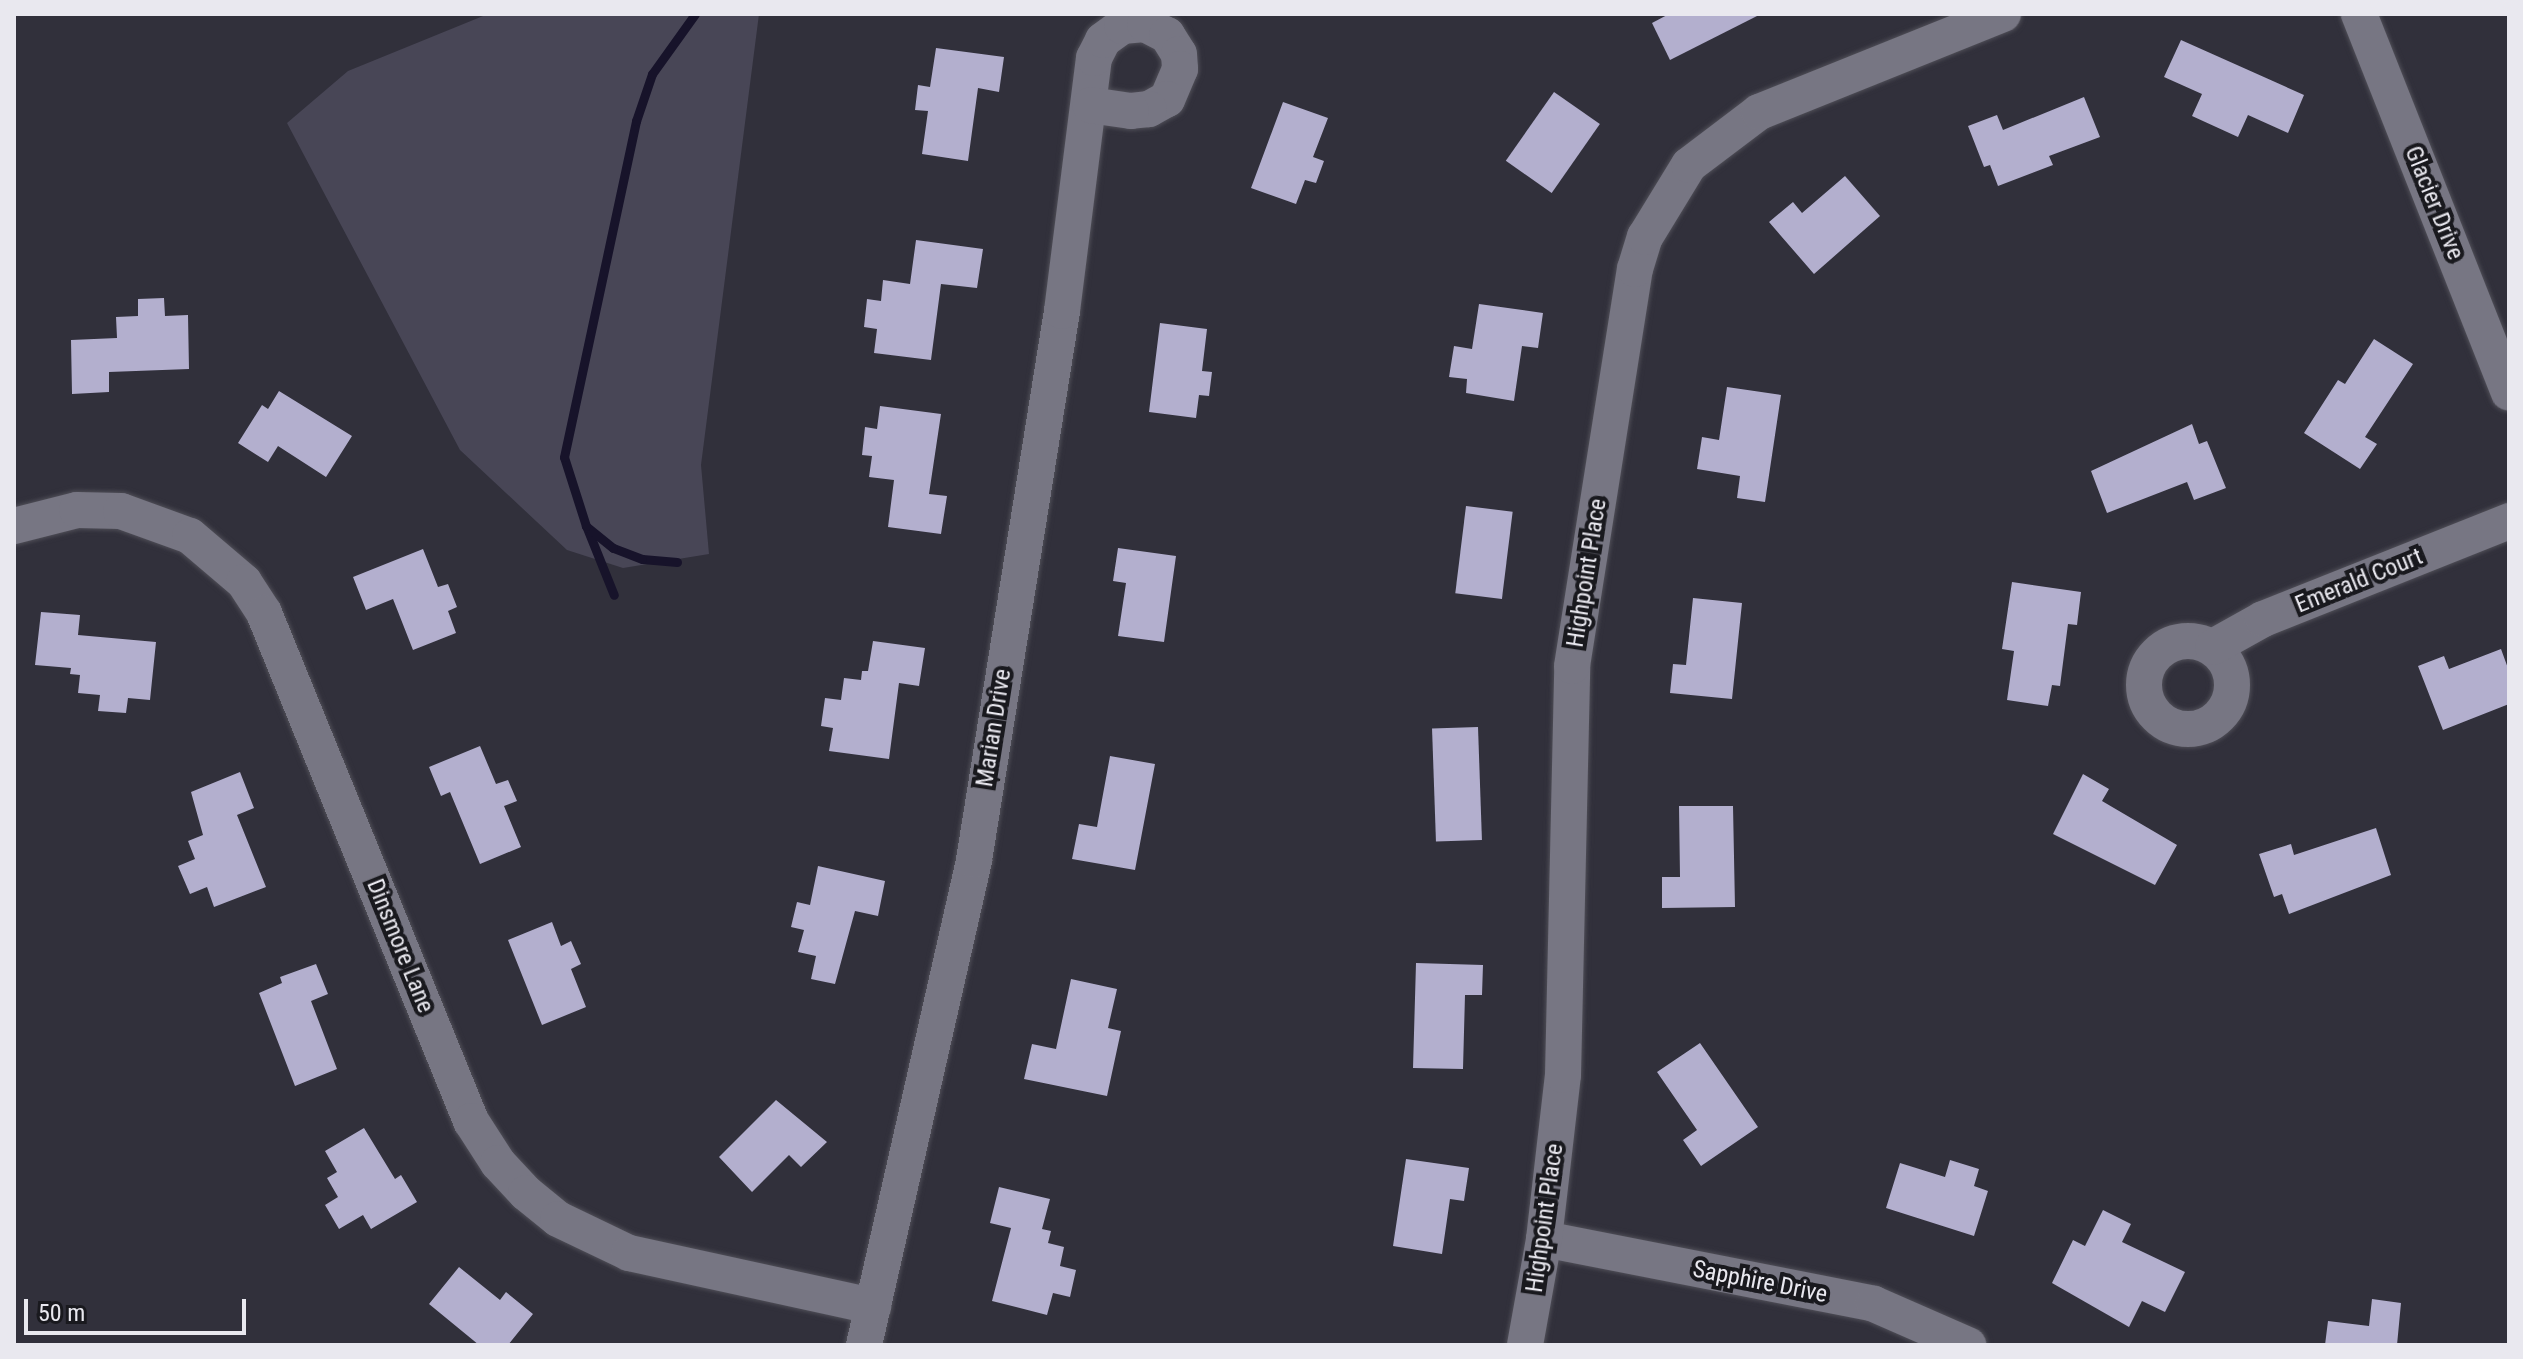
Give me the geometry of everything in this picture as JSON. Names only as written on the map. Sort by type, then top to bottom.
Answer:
[{"type":"street","name":"Highpoint Place","points":[[1525,1345],[1544,1239],[1568,984],[1566,765],[1572,666],[1635,269],[1645,237],[1689,165],[1759,112],[2003,14]]},
{"type":"street","name":"Glacier Drive","points":[[2359,14],[2509,392]]},
{"type":"street","name":"Marian Drive","points":[[864,1345],[974,860],[1090,105]]},
{"type":"street","name":"Dinsmore Lane","points":[[14,526],[77,510],[121,511],[190,536],[244,582],[264,613],[471,1121],[498,1163],[526,1193],[558,1219],[629,1253],[873,1306]]},
{"type":"street","name":"Emerald Court","points":[[2213,647],[2263,619],[2509,521]]},
{"type":"street","name":"Sapphire Drive","points":[[1544,1239],[1874,1304],[1968,1345]]},
{"type":"shaded area","points":[[488,14],[759,14],[701,465],[709,554],[623,568],[567,550],[460,450],[287,123],[348,71]]},
{"type":"building","points":[[1669,14],[1761,14],[1670,60],[1652,23]]},
{"type":"building","points":[[2181,40],[2304,95],[2288,133],[2248,115],[2238,137],[2192,116],[2202,94],[2164,77]]},
{"type":"building","points":[[936,48],[1004,57],[999,92],[978,88],[968,161],[922,154],[928,111],[915,110],[918,85],[930,87]]},
{"type":"building","points":[[1554,92],[1600,124],[1552,193],[1506,161]]},
{"type":"building","points":[[2084,97],[2100,137],[2049,156],[2053,165],[1998,186],[1990,165],[1984,167],[1968,126],[1997,115],[2003,130]]},
{"type":"building","points":[[1283,102],[1328,118],[1313,157],[1324,161],[1316,183],[1305,180],[1296,204],[1251,188]]},
{"type":"building","points":[[1845,176],[1880,216],[1814,274],[1769,222],[1793,202],[1802,213]]},
{"type":"building","points":[[916,240],[983,249],[977,288],[941,284],[931,360],[874,353],[877,329],[864,327],[867,299],[881,301],[883,280],[910,284]]},
{"type":"building","points":[[164,298],[165,316],[188,315],[189,369],[109,372],[109,392],[72,394],[71,340],[117,338],[116,317],[138,316],[138,299]]},
{"type":"building","points":[[1479,304],[1543,313],[1538,348],[1522,346],[1514,401],[1466,393],[1467,379],[1449,377],[1454,346],[1472,349]]},
{"type":"building","points":[[1160,323],[1207,329],[1202,371],[1212,372],[1209,396],[1199,395],[1196,418],[1149,412]]},
{"type":"building","points":[[2374,339],[2413,364],[2365,437],[2377,444],[2360,469],[2304,433],[2338,380],[2345,384]]},
{"type":"building","points":[[1727,387],[1781,395],[1765,502],[1737,498],[1740,476],[1697,469],[1702,437],[1719,440]]},
{"type":"building","points":[[279,391],[352,436],[326,477],[278,446],[268,462],[238,443],[262,405],[268,409]]},
{"type":"building","points":[[880,406],[941,414],[929,494],[947,496],[941,534],[888,527],[894,480],[869,477],[872,456],[862,455],[865,427],[877,429]]},
{"type":"building","points":[[2192,424],[2199,444],[2207,441],[2226,488],[2194,500],[2187,482],[2107,513],[2091,471]]},
{"type":"building","points":[[1466,506],[1513,512],[1502,599],[1455,593]]},
{"type":"building","points":[[1118,548],[1176,556],[1164,642],[1118,636],[1126,583],[1113,581]]},
{"type":"building","points":[[423,549],[438,587],[448,584],[457,607],[448,611],[456,633],[413,650],[393,599],[366,610],[353,577]]},
{"type":"building","points":[[2012,582],[2081,592],[2077,625],[2068,624],[2060,686],[2052,685],[2048,706],[2007,700],[2014,651],[2002,649]]},
{"type":"building","points":[[1693,598],[1742,603],[1732,699],[1670,693],[1673,664],[1686,665]]},
{"type":"building","points":[[41,612],[80,615],[78,635],[156,642],[150,700],[128,698],[126,713],[98,711],[100,695],[78,693],[80,675],[70,674],[71,668],[35,665]]},
{"type":"building","points":[[873,641],[925,648],[919,686],[899,683],[889,759],[829,751],[833,728],[821,726],[825,698],[841,700],[844,678],[861,680],[862,671],[868,671]]},
{"type":"building","points":[[2501,649],[2509,671],[2509,704],[2443,730],[2418,666],[2444,656],[2449,669]]},
{"type":"building","points":[[1478,727],[1482,840],[1436,842],[1432,729]]},
{"type":"building","points":[[480,746],[496,784],[508,780],[517,801],[504,806],[521,847],[480,864],[450,792],[441,796],[429,767]]},
{"type":"building","points":[[1110,756],[1155,764],[1135,870],[1072,859],[1079,824],[1097,827]]},
{"type":"building","points":[[240,772],[254,808],[237,815],[266,887],[214,907],[207,887],[190,894],[178,866],[195,859],[188,841],[203,835],[191,792]]},
{"type":"building","points":[[2083,774],[2109,789],[2102,801],[2177,845],[2155,885],[2053,834]]},
{"type":"building","points":[[1679,806],[1733,806],[1735,907],[1662,908],[1662,877],[1680,877]]},
{"type":"building","points":[[2376,828],[2391,875],[2289,914],[2282,894],[2274,897],[2259,854],[2291,844],[2294,855]]},
{"type":"building","points":[[818,866],[885,881],[878,916],[855,911],[835,984],[811,979],[816,956],[798,952],[804,930],[791,927],[797,902],[810,905]]},
{"type":"building","points":[[552,922],[561,946],[571,941],[581,964],[571,969],[586,1007],[542,1025],[508,940]]},
{"type":"building","points":[[1416,963],[1483,965],[1482,995],[1465,995],[1463,1069],[1413,1068]]},
{"type":"building","points":[[316,964],[328,994],[311,1001],[337,1069],[295,1086],[259,993],[282,983],[280,977]]},
{"type":"building","points":[[1071,979],[1117,989],[1108,1028],[1121,1031],[1107,1096],[1024,1079],[1032,1044],[1056,1049]]},
{"type":"building","points":[[1700,1043],[1758,1127],[1701,1166],[1683,1140],[1697,1130],[1657,1072]]},
{"type":"building","points":[[776,1100],[827,1142],[801,1167],[789,1155],[752,1192],[719,1157]]},
{"type":"building","points":[[364,1128],[395,1179],[401,1175],[417,1202],[371,1229],[363,1215],[339,1229],[325,1205],[338,1197],[327,1178],[337,1172],[325,1151]]},
{"type":"building","points":[[1406,1159],[1469,1168],[1464,1201],[1450,1199],[1442,1254],[1393,1246]]},
{"type":"building","points":[[1950,1160],[1979,1169],[1974,1186],[1988,1191],[1974,1236],[1886,1208],[1900,1163],[1945,1177]]},
{"type":"building","points":[[999,1187],[1050,1199],[1042,1229],[1051,1231],[1048,1243],[1064,1247],[1060,1266],[1076,1270],[1070,1297],[1053,1293],[1047,1315],[992,1301],[1011,1228],[990,1223]]},
{"type":"building","points":[[2103,1210],[2131,1224],[2122,1242],[2185,1272],[2165,1312],[2142,1301],[2129,1327],[2052,1283],[2073,1240],[2085,1246]]},
{"type":"building","points":[[459,1267],[500,1300],[506,1292],[533,1314],[508,1345],[479,1345],[429,1304]]},
{"type":"building","points":[[2372,1299],[2401,1303],[2397,1345],[2325,1345],[2328,1321],[2369,1326]]},
{"type":"waterway","points":[[677,562],[642,559],[613,548],[586,526],[564,457],[636,121],[652,74],[695,14]]},
{"type":"waterway","points":[[587,528],[614,595]]}]
